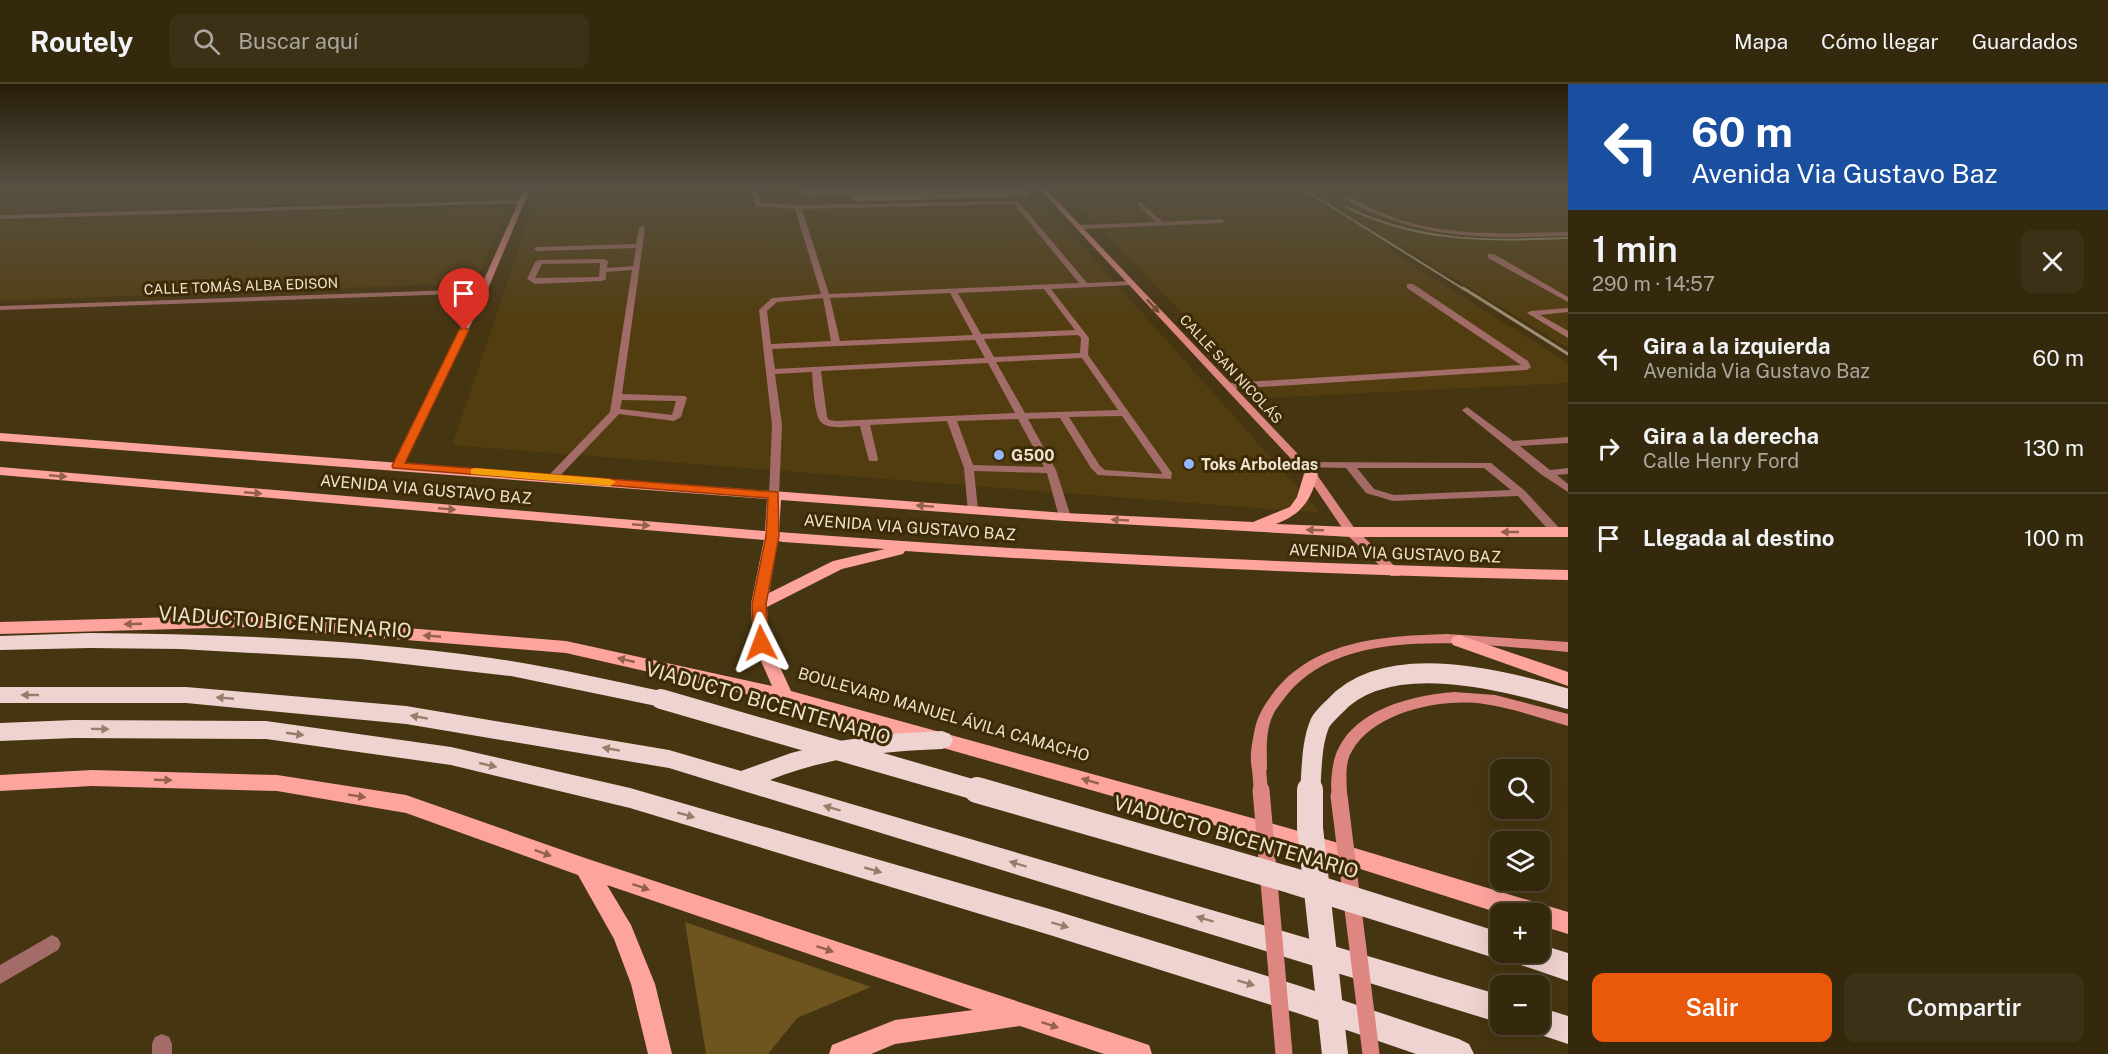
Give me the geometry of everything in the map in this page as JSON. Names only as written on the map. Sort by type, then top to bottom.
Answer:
[{"type":"highway","name":"VIADUCTO BICENTENARIO","points":[[0,643],[63,640],[205,641],[424,658],[530,671],[661,699],[1278,877],[1490,943]]},
{"type":"highway","points":[[1335,1054],[1309,802],[1315,749],[1321,722],[1337,702],[1357,689],[1391,676],[1476,675],[1518,684],[1568,699]]},
{"type":"highway","points":[[0,695],[186,695],[405,715],[669,759],[1490,1006]]},
{"type":"highway","points":[[0,732],[74,729],[266,730],[451,756],[630,798],[1053,923],[1300,1000],[1459,1054]]},
{"type":"highway","points":[[741,781],[780,765],[839,749],[900,740],[942,740]]},
{"type":"highway","points":[[1550,961],[1568,967]]},
{"type":"highway","points":[[1550,1024],[1568,1029]]},
{"type":"main road","name":"AVENIDA VIA GUSTAVO BAZ","points":[[0,436],[1065,517],[1350,532],[1562,532]]},
{"type":"main road","points":[[1251,528],[1288,514],[1298,506],[1306,497],[1307,470]]},
{"type":"main road","name":"AVENIDA VIA GUSTAVO BAZ","points":[[0,471],[916,547],[1395,573],[1568,575]]},
{"type":"main road","points":[[774,495],[772,536],[759,604],[761,643],[785,696]]},
{"type":"main road","points":[[759,604],[838,565],[916,547]]},
{"type":"main road","name":"BOULEVARD MANUEL ÁVILA CAMACHO","points":[[0,628],[248,621],[566,647],[785,696],[1288,837],[1502,903]]},
{"type":"main road","points":[[1458,641],[1568,676]]},
{"type":"main road","points":[[0,783],[92,778],[277,783],[406,804],[585,868],[1140,1054]]},
{"type":"main road","points":[[585,868],[623,933],[643,984],[660,1054]]},
{"type":"main road","name":"BOULEVARD MANUEL ÁVILA CAMACHO","points":[[1550,918],[1568,923]]},
{"type":"main road","points":[[841,1054],[895,1032],[1020,1015]]},
{"type":"street","points":[[398,466],[483,291],[508,232]]},
{"type":"street","points":[[552,478],[615,411],[641,232]]},
{"type":"street","points":[[806,232],[826,296],[836,343]]},
{"type":"street","points":[[1041,232],[1086,286]]},
{"type":"street","name":"CALLE SAN NICOLÁS","points":[[1085,232],[1307,470],[1350,532],[1395,573]]},
{"type":"street","points":[[1443,232],[1480,236],[1568,234]]},
{"type":"street","points":[[537,249],[639,246]]},
{"type":"street","points":[[1491,256],[1568,300]]},
{"type":"street","points":[[600,260],[605,262],[604,270],[602,279],[535,282],[531,279],[539,262],[600,260]]},
{"type":"street","points":[[604,270],[637,268]]},
{"type":"street","points":[[774,495],[777,425],[763,310],[775,300],[1131,283]]},
{"type":"street","points":[[1228,386],[1527,367],[1525,363],[1410,286]]},
{"type":"street","points":[[1047,288],[1085,338],[1084,356],[1126,413],[1167,477],[1102,473],[1096,468],[1063,415]]},
{"type":"street","name":"CALLE TOMÁS ALBA EDISON","points":[[0,308],[483,291]]},
{"type":"street","points":[[953,291],[1051,470],[1065,517]]},
{"type":"street","points":[[1568,310],[1531,313],[1568,336]]},
{"type":"street","points":[[767,347],[1081,332]]},
{"type":"street","points":[[770,372],[1084,356]]},
{"type":"street","points":[[816,369],[822,417],[826,422],[1126,413]]},
{"type":"street","points":[[615,411],[674,418],[682,398],[617,397]]},
{"type":"street","points":[[1467,410],[1568,489]]},
{"type":"street","points":[[951,418],[969,468],[972,510]]},
{"type":"street","points":[[864,422],[873,459]]},
{"type":"street","points":[[1510,444],[1568,440]]},
{"type":"street","points":[[1349,465],[1370,491],[1393,498],[1521,494]]},
{"type":"street","points":[[1307,470],[1349,465],[1487,465],[1562,532]]},
{"type":"street","points":[[969,468],[1051,470]]},
{"type":"street","points":[[1546,473],[1568,471]]},
{"type":"street","points":[[1284,1054],[1259,769],[1261,734],[1267,712],[1282,690],[1321,660],[1347,648],[1396,641],[1458,641],[1568,647]]},
{"type":"street","points":[[1371,1054],[1339,796],[1339,772],[1346,747],[1372,723],[1390,712],[1424,700],[1470,697],[1520,706],[1568,720]]},
{"type":"street","points":[[0,975],[52,944]]},
{"type":"shaded area","points":[[0,232],[497,232],[476,283],[0,301]]},
{"type":"shaded area","points":[[525,232],[1070,232],[1320,513],[452,445]]},
{"type":"shaded area","points":[[1103,232],[1568,232],[1568,348],[1401,246],[1389,247],[1393,253],[1568,363],[1568,383],[1267,398]]},
{"type":"shaded area","points":[[685,922],[871,987],[797,1018],[768,1054],[706,1054]]},
{"type":"railway","points":[[1373,232],[1465,290]]},
{"type":"railway","points":[[1424,232],[1482,239],[1568,238]]},
{"type":"railway","points":[[1463,288],[1568,354]]},
{"type":"slow traffic","points":[[475,472],[610,482]]},
{"type":"place","name":"G500","points":[[999,455]]},
{"type":"place","name":"Toks Arboledas","points":[[1189,464]]},
{"type":"route","points":[[464,330],[398,466],[774,495],[772,536],[759,604],[761,643]]}]
